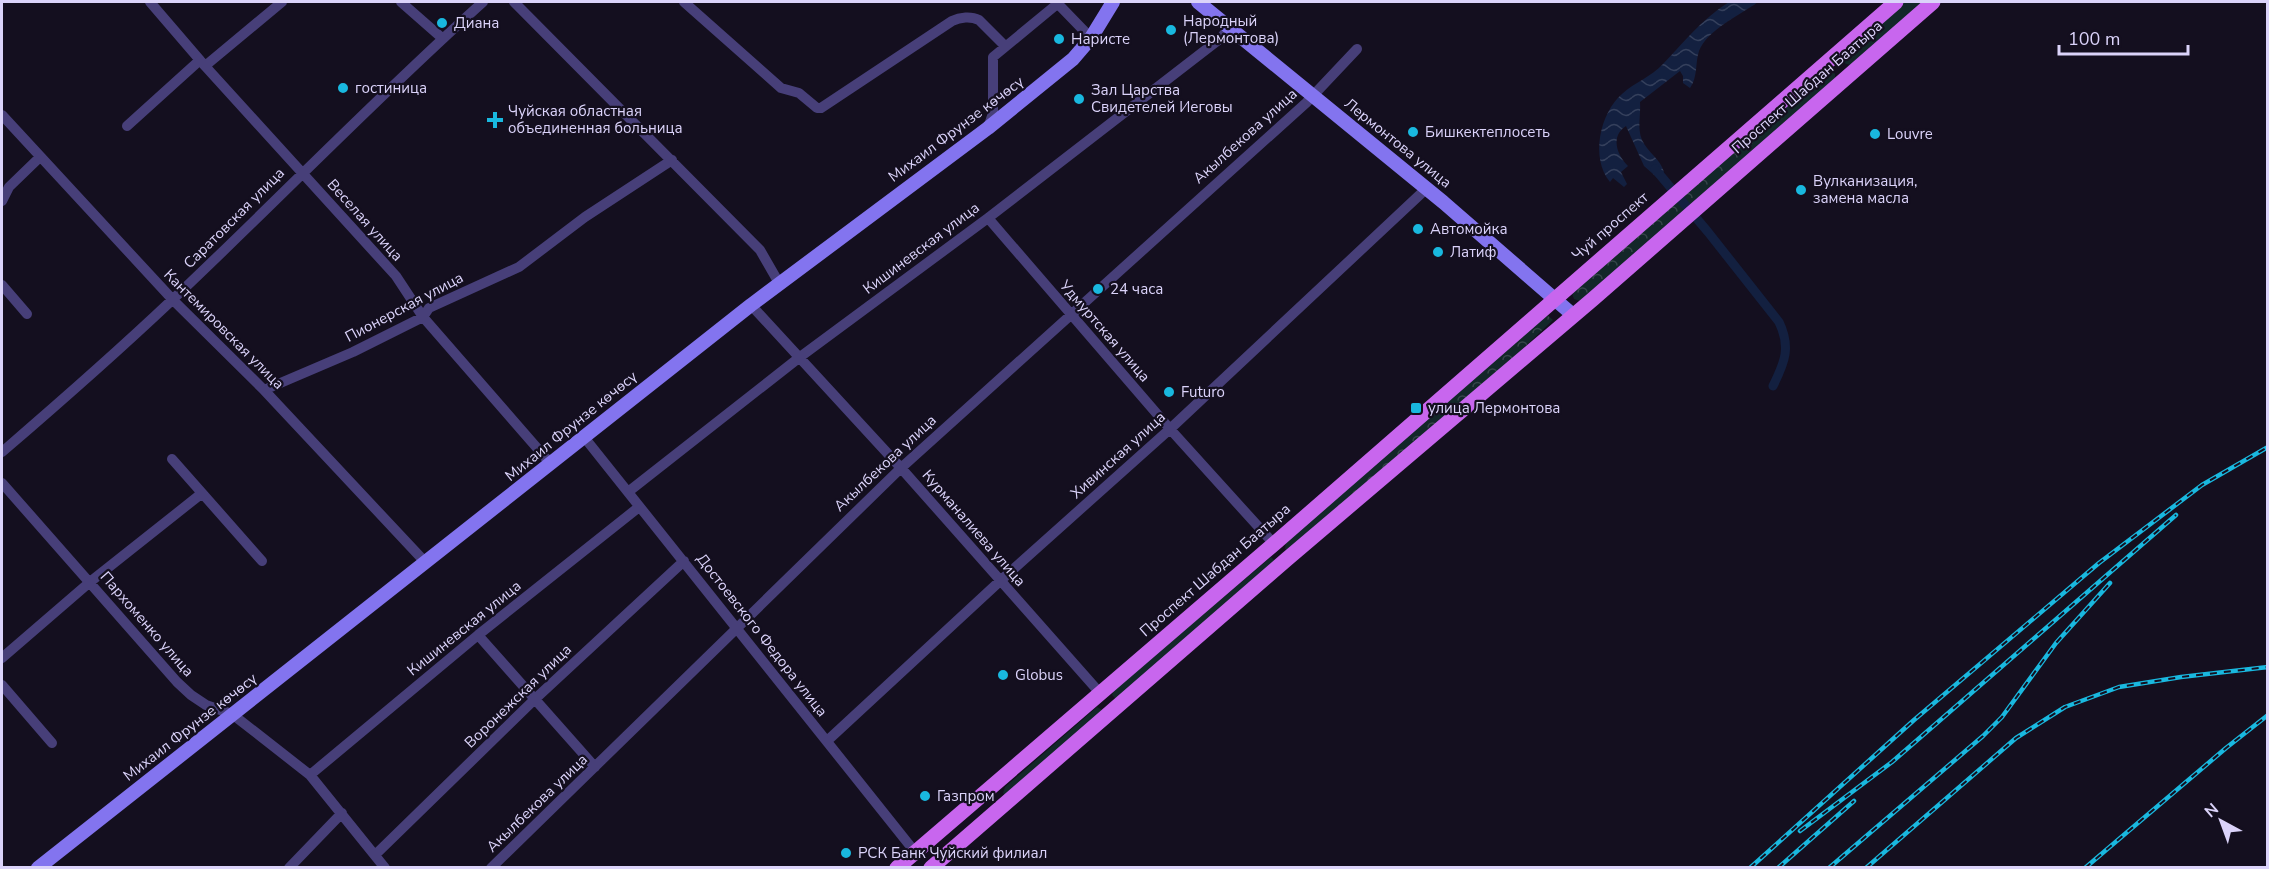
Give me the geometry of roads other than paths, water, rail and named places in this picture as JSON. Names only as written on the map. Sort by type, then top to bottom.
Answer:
[{"type":"main road","name":"Михаил Фрунзе көчөсү","points":[[38,867],[426,563],[751,304],[988,128],[1073,59],[1091,38],[1113,2]]},
{"type":"main road","name":"Лермонтова улица","points":[[1198,2],[1427,188],[1573,315]]},
{"type":"main road","name":"Проспект Шабдан Баатыра","points":[[1690,181],[1896,2]]},
{"type":"main road","name":"Проспект Шабдан Баатыра","points":[[1573,315],[1933,2]]},
{"type":"main road","points":[[1830,59],[1846,76]]},
{"type":"main road","name":"Чуй проспект","points":[[1555,299],[1690,181]]},
{"type":"main road","name":"Проспект Шабдан Баатыра","points":[[897,867],[1274,544],[1555,299]]},
{"type":"main road","points":[[931,867],[1573,315]]},
{"type":"main road","points":[[1274,544],[1287,560]]},
{"type":"main road","points":[[1100,693],[1115,709]]},
{"type":"main road","points":[[991,787],[1006,802]]},
{"type":"main road","points":[[964,810],[978,827]]},
{"type":"street","name":"Веселая улица","points":[[150,2],[396,276],[423,317],[551,464]]},
{"type":"street","points":[[127,126],[282,2]]},
{"type":"street","points":[[401,2],[442,38]]},
{"type":"street","name":"Саратовская улица","points":[[2,452],[173,300],[302,172],[442,38],[483,2]]},
{"type":"street","points":[[514,2],[760,250],[779,283]]},
{"type":"street","points":[[684,2],[781,87],[799,93],[817,108],[821,108],[959,18],[980,20],[1005,46]]},
{"type":"street","points":[[988,128],[993,113],[993,57],[1005,46],[1056,5],[1091,38]]},
{"type":"street","name":"Кишиневская улица","points":[[628,492],[800,357],[988,218],[1221,38],[1230,26]]},
{"type":"street","name":"Акылбекова улица","points":[[491,867],[901,468],[1313,95],[1357,49]]},
{"type":"street","name":"Кантемировская улица","points":[[2,115],[39,158],[173,300],[264,390],[426,563]]},
{"type":"street","points":[[2,201],[9,187],[39,158]]},
{"type":"street","name":"Пионерская улица","points":[[264,390],[353,352],[423,317],[429,308],[519,267],[585,217],[672,160]]},
{"type":"street","name":"Хивинская улица","points":[[827,741],[999,581],[1170,429],[1427,188]]},
{"type":"street","name":"Удмуртская улица","points":[[988,218],[1170,429],[1274,544]]},
{"type":"street","points":[[2,285],[27,314]]},
{"type":"street","name":"Курманалиева улица","points":[[751,304],[901,468],[1100,693]]},
{"type":"street","name":"Достоевского Федора улица","points":[[584,437],[915,852]]},
{"type":"street","points":[[172,459],[262,561]]},
{"type":"street","name":"Пархоменко улица","points":[[2,483],[177,682],[206,705],[232,714],[310,775],[385,867]]},
{"type":"street","points":[[2,658],[90,582],[201,494]]},
{"type":"street","name":"Кишиневская улица","points":[[310,775],[478,635],[639,507]]},
{"type":"street","name":"Воронежская улица","points":[[375,855],[535,699],[684,561]]},
{"type":"street","points":[[478,635],[595,767]]},
{"type":"street","points":[[2,686],[52,743]]},
{"type":"street","points":[[289,867],[342,813]]},
{"type":"water","points":[[1729,2],[1758,2],[1716,30],[1703,43],[1690,88],[1683,83],[1680,71],[1640,102],[1639,126],[1642,140],[1662,167],[1664,172],[1660,180],[1644,166],[1626,126],[1618,135],[1617,146],[1628,166],[1621,172],[1627,184],[1624,187],[1613,178],[1610,182],[1600,161],[1599,149],[1603,124],[1614,102],[1627,90],[1658,69],[1702,23]]},
{"type":"waterway","points":[[1655,169],[1779,322],[1786,347],[1781,369],[1773,386]]},
{"type":"railway","points":[[1750,868],[1914,720],[2099,563],[2202,485],[2268,447]]},
{"type":"railway","points":[[1800,831],[1892,762],[2176,515]]},
{"type":"railway","points":[[1829,868],[1983,736],[2002,717],[2056,643],[2110,583]]},
{"type":"railway","points":[[1866,868],[2016,738],[2065,707],[2119,687],[2268,667]]},
{"type":"railway","points":[[2085,868],[2268,715]]},
{"type":"railway","points":[[1778,868],[1854,801]]},
{"type":"place","name":"Диана","points":[[442,23]]},
{"type":"place","name":"Народный (Лермонтова)","points":[[1171,30]]},
{"type":"place","name":"Наристе","points":[[1059,39]]},
{"type":"place","name":"гостиница","points":[[343,88]]},
{"type":"place","name":"Зал Царства Свидетелей Иеговы","points":[[1079,99]]},
{"type":"place","name":"Чуйская областная объединенная больница","points":[[495,120]]},
{"type":"place","name":"Бишкектеплосеть","points":[[1413,132]]},
{"type":"place","name":"Louvre","points":[[1875,134]]},
{"type":"place","name":"Вулканизация, замена масла","points":[[1801,190]]},
{"type":"place","name":"Автомойка","points":[[1418,229]]},
{"type":"place","name":"Латиф","points":[[1438,252]]},
{"type":"place","name":"24 часа","points":[[1098,289]]},
{"type":"place","name":"Futuro","points":[[1169,392]]},
{"type":"place","name":"улица Лермонтова","points":[[1416,408]]},
{"type":"place","name":"Globus","points":[[1003,675]]},
{"type":"place","name":"Газпром","points":[[925,796]]},
{"type":"place","name":"РСК Банк Чуйский филиал","points":[[846,853]]}]
